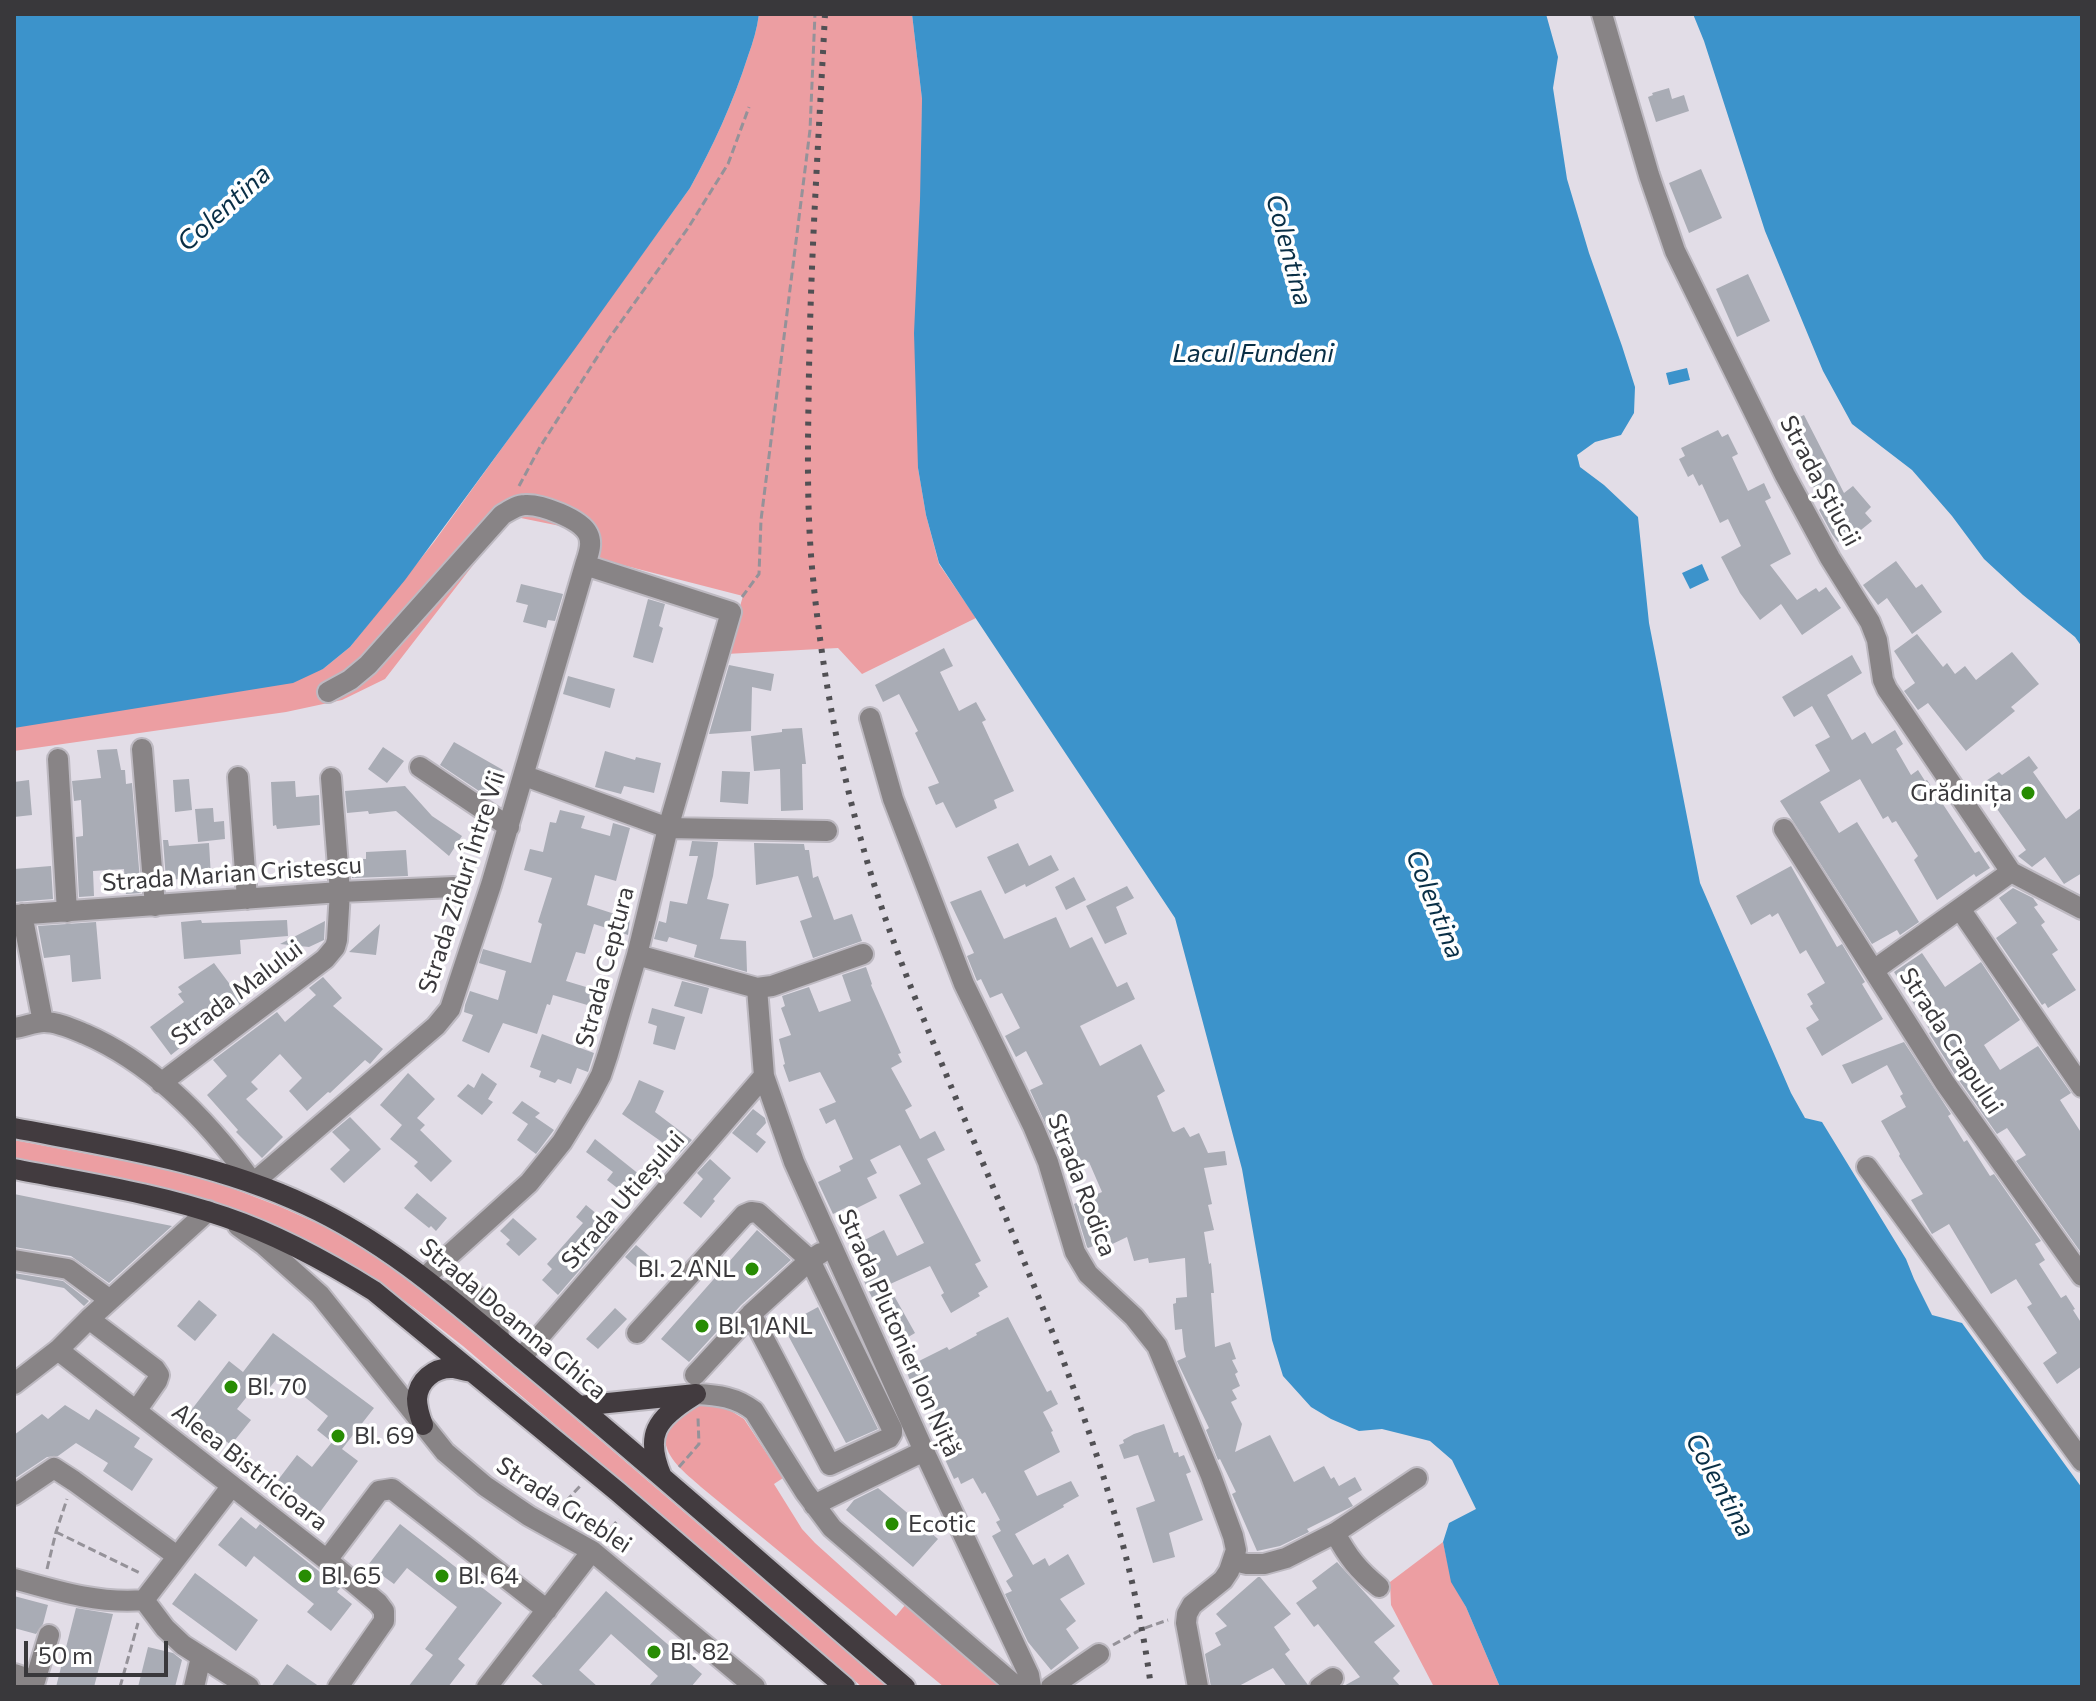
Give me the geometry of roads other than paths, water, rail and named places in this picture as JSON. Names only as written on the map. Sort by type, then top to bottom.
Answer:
[{"type":"main road","name":"Strada Doamna Ghica","points":[[14,1128],[146,1153],[253,1183],[334,1218],[385,1249],[425,1277],[579,1406],[905,1687]]},
{"type":"main road","points":[[14,1169],[152,1195],[216,1214],[305,1250],[363,1284],[594,1472],[845,1687]]},
{"type":"main road","points":[[423,1425],[417,1403],[423,1382],[441,1369],[472,1372]]},
{"type":"main road","points":[[579,1406],[696,1384]]},
{"type":"main road","points":[[665,1481],[654,1454],[655,1431],[696,1384]]},
{"type":"street","name":"Strada Știucii","points":[[1602,14],[1657,202],[1686,274],[1813,527],[1870,622],[1887,689],[2011,872],[2082,909]]},
{"type":"street","name":"Strada Ziduri Între Vii","points":[[253,1183],[436,1026],[450,1009],[525,776],[591,544],[589,535],[575,521],[540,507],[525,504],[511,509],[502,515],[368,665],[328,692]]},
{"type":"street","name":"Strada Ceptura","points":[[425,1277],[529,1183],[562,1142],[601,1075],[731,612],[585,565]]},
{"type":"street","name":"Strada Rodica","points":[[870,718],[893,799],[964,984],[1048,1162],[1075,1252],[1088,1274],[1134,1317],[1157,1346],[1233,1536],[1236,1550],[1234,1561]]},
{"type":"street","points":[[142,749],[155,906]]},
{"type":"street","points":[[58,759],[67,912]]},
{"type":"street","points":[[420,767],[509,827]]},
{"type":"street","points":[[525,776],[668,828],[827,831]]},
{"type":"street","points":[[238,777],[247,899]]},
{"type":"street","name":"Strada Malului","points":[[161,1083],[325,959],[335,947],[340,892],[331,778]]},
{"type":"street","name":"Strada Crapului","points":[[1784,829],[1945,1083],[2082,1276]]},
{"type":"street","points":[[1874,970],[2011,872]]},
{"type":"street","name":"Strada Marian Cristescu","points":[[18,914],[454,887]]},
{"type":"street","points":[[1960,909],[2082,1087]]},
{"type":"street","points":[[18,914],[43,1022]]},
{"type":"street","points":[[637,955],[757,988],[772,986],[863,954]]},
{"type":"street","name":"Strada Plutonier Ion Niță","points":[[757,988],[764,1076],[794,1162],[1029,1675],[1031,1687]]},
{"type":"street","points":[[14,1028],[43,1022],[59,1024],[95,1039],[133,1061],[203,1121],[253,1183]]},
{"type":"street","name":"Strada Utieșului","points":[[521,1358],[764,1076]]},
{"type":"street","points":[[1867,1167],[2082,1461]]},
{"type":"street","points":[[637,1333],[744,1215],[751,1212],[758,1213],[810,1260],[892,1433],[889,1438],[798,1481]]},
{"type":"street","points":[[14,1384],[58,1350],[110,1300],[216,1214]]},
{"type":"street","name":"Strada Greblei","points":[[216,1214],[264,1245],[320,1295],[445,1452],[485,1486],[529,1516],[592,1551],[755,1687]]},
{"type":"street","points":[[831,1246],[810,1260],[751,1314],[696,1384],[745,1404],[754,1411],[832,1528],[1017,1687]]},
{"type":"street","points":[[14,1260],[68,1269],[110,1300]]},
{"type":"street","points":[[751,1314],[830,1465]]},
{"type":"street","points":[[89,1319],[159,1375],[136,1411]]},
{"type":"street","name":"Aleea Bistricioara","points":[[58,1350],[327,1560],[379,1491],[392,1489],[547,1610]]},
{"type":"street","points":[[814,1505],[924,1451]]},
{"type":"street","points":[[14,1495],[54,1468],[177,1556]]},
{"type":"street","points":[[1198,1687],[1187,1614],[1192,1605],[1223,1580],[1234,1561],[1272,1563],[1286,1558],[1335,1533],[1417,1478]]},
{"type":"street","points":[[144,1600],[231,1487]]},
{"type":"street","points":[[1335,1533],[1350,1561],[1379,1587]]},
{"type":"street","points":[[489,1686],[592,1551]]},
{"type":"street","points":[[327,1560],[384,1611],[384,1621],[338,1687]]},
{"type":"street","points":[[14,1579],[110,1601],[144,1600]]},
{"type":"street","points":[[144,1600],[165,1628],[183,1645],[249,1687]]},
{"type":"street","points":[[14,1674],[35,1681],[49,1635]]},
{"type":"street","points":[[1051,1687],[1099,1654]]},
{"type":"street","points":[[194,1687],[201,1657]]},
{"type":"water","name":"Colentina","points":[[14,14],[759,14],[736,91],[690,188],[405,580],[350,647],[323,669],[293,683],[14,728]]},
{"type":"water","name":"Lacul Fundeni","points":[[912,14],[1546,14],[1558,57],[1553,88],[1567,179],[1635,387],[1634,413],[1621,435],[1595,442],[1577,455],[1580,467],[1638,517],[1649,623],[1700,883],[1791,1093],[1805,1118],[1822,1122],[1906,1259],[1932,1315],[1962,1323],[2082,1488],[2082,1687],[1500,1687],[1466,1607],[1451,1582],[1443,1542],[1449,1523],[1476,1509],[1452,1460],[1430,1441],[1382,1429],[1359,1431],[1331,1419],[1311,1407],[1283,1376],[1272,1340],[1242,1169],[1175,918],[939,563],[918,468],[914,333],[922,99]]},
{"type":"water","points":[[1693,14],[2082,14],[2082,647],[2075,637],[1984,559],[1912,470],[1852,424],[1823,371],[1765,231]]},
{"type":"water","points":[[1687,368],[1690,380],[1669,385],[1666,373]]},
{"type":"water","points":[[1702,564],[1709,580],[1690,589],[1682,573]]},
{"type":"railway","points":[[825,14],[812,281],[808,474],[813,578],[822,655],[836,732],[863,847],[891,934],[1040,1302],[1096,1453],[1138,1608],[1151,1687]]},
{"type":"place","name":"Grădinița","points":[[2028,793]]},
{"type":"place","name":"Bl. 2 ANL","points":[[752,1269]]},
{"type":"place","name":"Bl. 1 ANL","points":[[702,1326]]},
{"type":"place","name":"Bl. 70","points":[[231,1387]]},
{"type":"place","name":"Bl. 69","points":[[338,1436]]},
{"type":"place","name":"Ecotic","points":[[892,1524]]},
{"type":"place","name":"Bl. 65","points":[[305,1576]]},
{"type":"place","name":"Bl. 64","points":[[442,1576]]},
{"type":"place","name":"Bl. 82","points":[[654,1652]]}]
